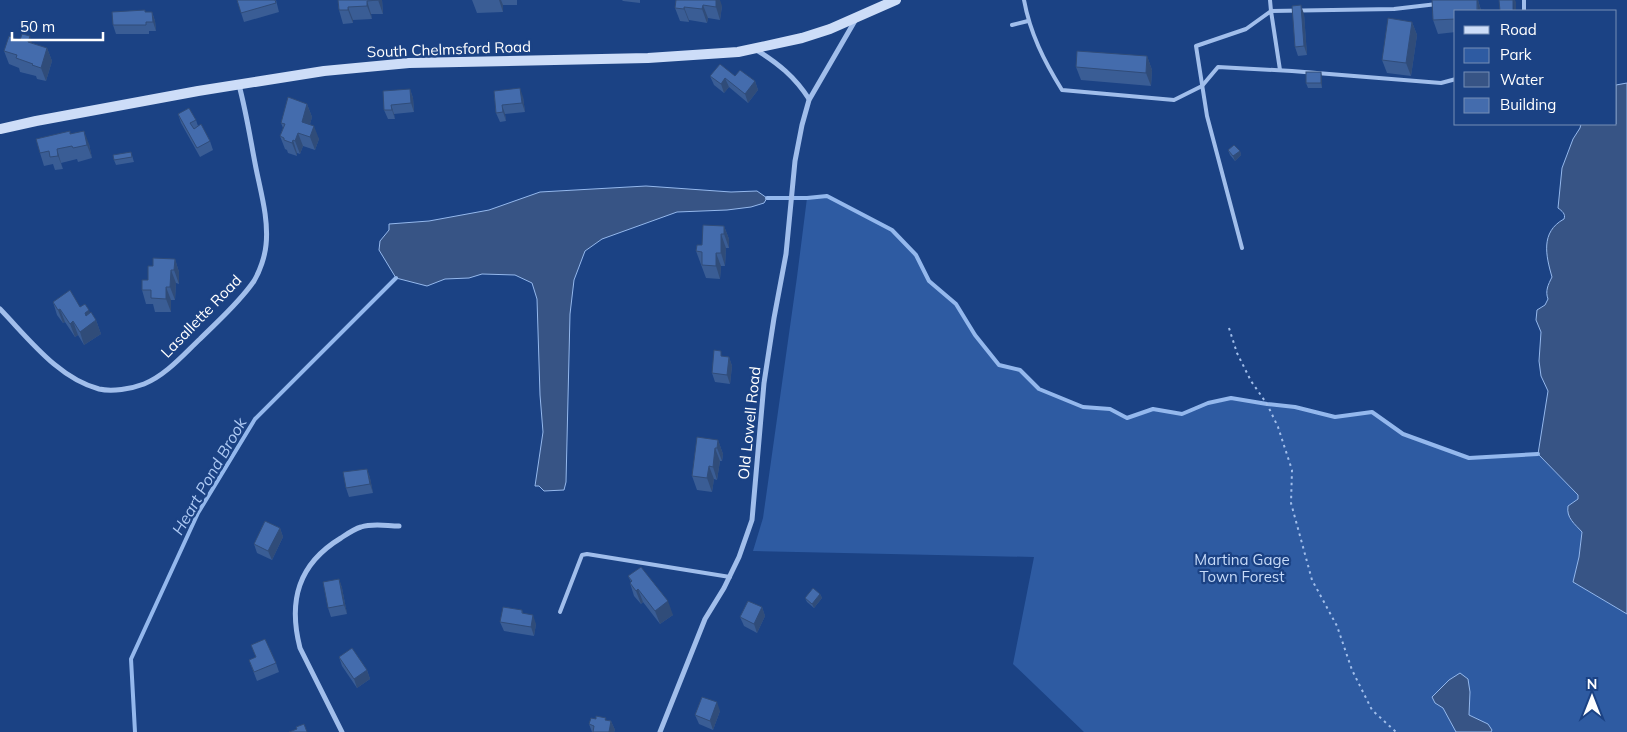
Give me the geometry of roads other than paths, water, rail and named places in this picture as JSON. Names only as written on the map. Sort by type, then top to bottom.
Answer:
[{"type":"main road","name":"South Chelmsford Road","points":[[0,129],[238,84],[324,71],[392,65],[705,55],[755,48],[802,38],[830,29],[896,0]]},
{"type":"street","name":"Old Lowell Road","points":[[660,732],[705,619],[730,576],[752,520],[764,383],[786,254],[795,161],[809,100],[857,17]]},
{"type":"street","points":[[755,48],[774,60],[800,84],[809,100]]},
{"type":"street","name":"Lasallette Road","points":[[0,309],[59,368],[79,382],[101,390],[124,389],[144,384],[162,374],[178,360],[219,320],[255,279],[266,246],[264,204],[247,117],[238,84]]},
{"type":"street","points":[[342,732],[300,648],[296,633],[294,611],[297,593],[305,574],[317,556],[329,545],[361,527],[375,525],[399,526]]},
{"type":"lane","points":[[1024,0],[1028,21],[1045,64],[1062,90],[1174,100],[1202,86],[1218,67],[1441,83],[1454,79]]},
{"type":"lane","points":[[1270,0],[1280,70]]},
{"type":"lane","points":[[1242,248],[1207,116],[1196,46],[1246,29],[1271,11],[1394,9],[1442,4]]},
{"type":"lane","points":[[1012,26],[1028,21]]},
{"type":"lane","points":[[560,612],[582,556],[586,554],[730,576]]},
{"type":"water","points":[[1627,83],[1627,614],[1573,582],[1582,532],[1568,514],[1568,506],[1578,499],[1578,495],[1538,454],[1548,391],[1541,376],[1539,361],[1541,332],[1536,320],[1537,310],[1545,305],[1548,299],[1548,285],[1552,277],[1547,253],[1548,238],[1556,224],[1564,219],[1563,213],[1558,208],[1562,168],[1573,139],[1581,125],[1617,125],[1617,85]]},
{"type":"water","points":[[646,186],[731,192],[757,191],[767,198],[764,203],[751,207],[677,212],[602,239],[585,251],[574,280],[570,314],[566,482],[564,490],[544,491],[539,486],[535,486],[543,432],[537,299],[532,283],[515,275],[482,274],[469,278],[445,279],[427,286],[396,278],[379,250],[380,241],[389,230],[389,224],[429,221],[489,210],[540,192]]},
{"type":"water","points":[[1460,673],[1468,679],[1470,692],[1469,715],[1488,724],[1492,730],[1491,732],[1456,732],[1443,708],[1435,703],[1432,697],[1449,680]]},
{"type":"waterway","name":"Heart Pond Brook","points":[[767,198],[827,196],[892,230],[916,255],[929,281],[956,304],[975,335],[999,365],[1020,370],[1039,389],[1083,407],[1110,409],[1127,418],[1153,409],[1182,414],[1208,403],[1231,398],[1295,407],[1335,417],[1372,412],[1403,434],[1469,458],[1538,454]]},
{"type":"waterway","name":"Heart Pond Brook","points":[[135,732],[131,659],[198,513],[255,419],[396,278]]},
{"type":"park label","name":"Martina Gage Town Forest","points":[[1242,568]]}]
